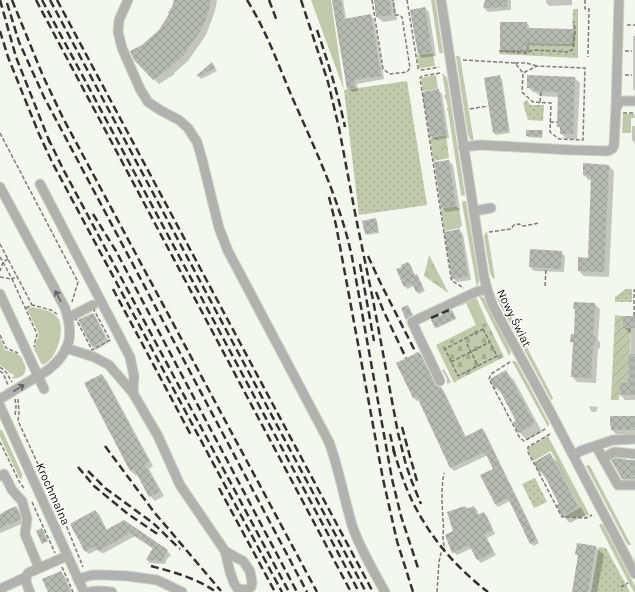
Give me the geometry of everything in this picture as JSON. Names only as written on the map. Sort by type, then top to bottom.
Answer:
[{"type":"street","points":[[128,0],[119,20],[118,32],[122,48],[140,89],[148,102],[179,120],[188,128],[197,142],[219,228],[228,251],[329,442],[336,460],[352,525],[361,548],[385,592]]},
{"type":"street","name":"Nowy Świat","points":[[441,0],[487,289],[493,306],[635,574]]},
{"type":"street","points":[[464,147],[480,145],[572,150],[608,151],[612,149],[614,146],[619,112],[619,0]]},
{"type":"street","points":[[619,112],[617,105],[621,101],[635,101]]},
{"type":"street","points":[[40,184],[130,357],[134,376],[133,393]]},
{"type":"street","points":[[0,187],[70,318],[70,335],[66,348],[59,360],[48,370],[0,399]]},
{"type":"street","points":[[474,211],[491,208]]},
{"type":"street","points":[[440,381],[412,322],[476,292],[487,289]]},
{"type":"street","points":[[0,294],[44,389]]},
{"type":"street","points":[[70,318],[93,305]]},
{"type":"street","points":[[66,348],[94,357],[109,365],[133,393],[158,436],[180,485],[225,551]]},
{"type":"street","name":"Krochmalna","points":[[0,406],[84,592]]},
{"type":"street","points":[[573,455],[613,440],[635,439]]},
{"type":"street","points":[[596,446],[618,484],[635,484]]},
{"type":"street","points":[[603,458],[614,452],[635,454]]},
{"type":"street","points":[[0,476],[4,474],[12,490],[22,501],[28,519],[25,534],[39,568]]},
{"type":"street","points":[[0,589],[26,577],[28,573],[67,556]]},
{"type":"street","points":[[78,578],[104,575],[157,580],[182,592]]},
{"type":"street","points":[[26,577],[26,582],[30,592]]},
{"type":"street","points":[[89,592],[94,590],[102,590],[112,592]]},
{"type":"path","points":[[372,0],[383,69],[390,74],[407,72],[410,68],[402,17],[400,15],[395,16],[393,0]]},
{"type":"path","points":[[407,0],[418,68],[422,70],[439,66]]},
{"type":"path","points":[[585,0],[585,9],[589,9],[588,57]]},
{"type":"path","points":[[499,51],[527,53],[533,50],[568,52],[573,49],[575,38],[573,22]]},
{"type":"path","points":[[627,25],[635,25]]},
{"type":"path","points":[[624,50],[632,51]]},
{"type":"path","points":[[462,60],[526,63],[537,66],[585,68],[583,140],[559,139],[550,132],[551,103],[533,102],[522,92],[523,73],[515,63]]},
{"type":"path","points":[[523,73],[537,66]]},
{"type":"path","points":[[440,73],[421,77],[420,80],[451,278],[452,281],[467,290]]},
{"type":"path","points":[[623,75],[632,75]]},
{"type":"path","points":[[540,102],[541,92]]},
{"type":"path","points":[[470,109],[488,106]]},
{"type":"path","points":[[619,112],[635,113]]},
{"type":"path","points":[[550,122],[557,122]]},
{"type":"path","points":[[0,133],[78,282],[71,304],[64,308]]},
{"type":"path","points":[[489,232],[511,229],[514,225],[519,224],[523,226],[540,223]]},
{"type":"path","points":[[0,244],[32,305]]},
{"type":"path","points":[[0,256],[26,308],[37,334],[33,350]]},
{"type":"path","points":[[0,271],[3,262],[8,259]]},
{"type":"path","points":[[545,286],[546,268]]},
{"type":"path","points":[[0,277],[12,279],[17,276]]},
{"type":"path","points":[[634,316],[635,290]]},
{"type":"path","points":[[26,308],[32,305],[51,310],[70,318],[91,349],[97,352]]},
{"type":"path","points":[[70,318],[93,308],[110,340],[91,349]]},
{"type":"path","points":[[483,329],[497,356],[458,376],[451,362],[445,349],[483,329]]},
{"type":"path","points":[[0,335],[6,348],[21,354]]},
{"type":"path","points":[[451,362],[490,342]]},
{"type":"path","points":[[467,344],[478,366]]},
{"type":"path","points":[[510,362],[491,374],[489,379],[520,438],[524,441],[547,428]]},
{"type":"path","points":[[0,367],[6,372],[16,390],[19,403],[18,421],[88,576]]},
{"type":"path","points":[[12,381],[16,380]]},
{"type":"path","points":[[550,434],[528,447],[528,452],[562,517],[586,518],[592,515]]},
{"type":"path","points":[[0,442],[27,494]]},
{"type":"path","points":[[437,592],[440,553],[444,551],[445,547],[443,541],[442,510],[444,472]]},
{"type":"path","points":[[31,500],[73,592]]},
{"type":"path","points":[[622,587],[628,583]]},
{"type":"green space","points":[[311,0],[331,0],[344,90]]},
{"type":"green space","points":[[431,0],[435,0],[443,53],[439,52]]},
{"type":"green space","points":[[573,9],[578,9],[578,58],[499,54],[500,50],[527,50],[527,43],[572,44]]},
{"type":"green space","points":[[433,53],[435,66],[419,68],[417,55]]},
{"type":"green space","points":[[456,56],[460,57],[474,142],[468,135]]},
{"type":"green space","points":[[442,73],[447,78],[465,195],[462,196],[447,111],[448,108],[444,95],[446,95]]},
{"type":"green space","points":[[436,75],[438,89],[423,91],[421,78]]},
{"type":"green space","points":[[407,81],[427,205],[359,215],[344,90]]},
{"type":"green space","points":[[527,100],[530,105],[544,105],[543,121],[528,120],[523,103]]},
{"type":"green space","points":[[623,114],[635,114],[635,118],[631,118],[631,133],[622,133]]},
{"type":"green space","points":[[446,135],[449,158],[434,161],[430,138]]},
{"type":"green space","points":[[463,201],[466,201],[479,280],[477,288],[462,203]]},
{"type":"green space","points":[[457,206],[457,208],[459,208],[462,226],[460,228],[444,231],[441,209]]},
{"type":"green space","points":[[487,231],[495,279],[490,273],[484,236]]},
{"type":"green space","points":[[429,255],[448,292],[424,276]]},
{"type":"green space","points":[[626,289],[632,289],[632,302],[615,302],[615,297]]},
{"type":"green space","points":[[499,293],[553,398],[551,400],[497,299]]},
{"type":"green space","points":[[479,296],[484,298],[509,347],[511,352],[509,356]]},
{"type":"green space","points":[[476,297],[487,322],[442,346],[458,380],[454,383],[436,345],[476,325],[466,303],[461,306],[460,304]]},
{"type":"green space","points":[[32,307],[51,312],[59,319],[61,329],[60,340],[53,356],[43,365],[34,349],[39,334],[27,309]]},
{"type":"green space","points":[[615,315],[623,316],[623,328],[631,328],[628,383],[620,382],[619,400],[611,400]]},
{"type":"green space","points":[[487,322],[504,357],[458,380],[441,345]]},
{"type":"green space","points":[[0,338],[5,350],[22,357],[26,370],[20,377],[11,378],[14,376],[12,373],[10,374],[0,365]]},
{"type":"green space","points":[[512,361],[517,363],[549,423],[548,427]]},
{"type":"green space","points":[[0,429],[3,432],[22,474],[22,478],[20,479],[0,437]]},
{"type":"green space","points":[[548,436],[589,514],[585,517],[563,517],[581,507],[551,451],[533,461],[528,451],[529,447]]},
{"type":"green space","points":[[586,466],[590,466],[631,545],[628,545],[626,542]]},
{"type":"green space","points":[[535,478],[547,502],[534,508],[522,484]]},
{"type":"green space","points":[[599,525],[603,525],[635,586],[635,592]]},
{"type":"green space","points":[[599,547],[606,548],[630,592],[591,592]]},
{"type":"building","points":[[174,0],[210,0],[210,5],[201,30],[183,56],[170,68],[153,80],[134,60],[130,51],[142,45],[159,30],[169,14],[168,13]]},
{"type":"building","points":[[332,0],[341,0],[344,19],[371,14],[381,76],[354,80],[355,88],[347,89]]},
{"type":"building","points":[[374,0],[390,0],[392,15],[376,17]]},
{"type":"building","points":[[485,0],[507,0],[507,7],[483,8]]},
{"type":"building","points":[[425,7],[432,52],[418,54],[410,10]]},
{"type":"building","points":[[500,22],[527,22],[527,28],[573,29],[572,44],[527,43],[527,50],[500,50]]},
{"type":"building","points":[[212,62],[215,68],[198,77],[197,75]]},
{"type":"building","points":[[500,75],[509,131],[493,133],[484,78]]},
{"type":"building","points":[[527,75],[575,77],[573,134],[560,134],[560,127],[557,127],[558,92],[534,91],[534,88],[527,88]]},
{"type":"building","points":[[439,89],[446,134],[430,137],[422,92]]},
{"type":"building","points":[[526,130],[542,130],[542,137],[526,136]]},
{"type":"building","points":[[449,160],[456,206],[441,208],[434,162]]},
{"type":"building","points":[[583,163],[609,165],[604,272],[578,271],[578,257],[588,258],[591,176],[583,175]]},
{"type":"building","points":[[376,218],[378,231],[365,234],[362,221]]},
{"type":"building","points":[[460,229],[468,276],[452,279],[444,232]]},
{"type":"building","points":[[530,249],[562,251],[561,269],[529,267]]},
{"type":"building","points":[[408,262],[414,275],[417,274],[423,289],[416,292],[412,283],[404,287],[396,269],[402,267],[401,265]]},
{"type":"building","points":[[574,302],[595,303],[593,336],[596,336],[595,343],[593,344],[591,378],[571,377],[573,342],[570,342],[571,334],[574,334]]},
{"type":"building","points":[[408,305],[413,315],[406,320],[401,308]]},
{"type":"building","points":[[452,310],[456,318],[435,328],[431,320]]},
{"type":"building","points":[[93,313],[106,339],[92,347],[78,320]]},
{"type":"building","points":[[623,316],[635,316],[635,328],[623,328]]},
{"type":"building","points":[[419,352],[435,384],[441,387],[465,437],[482,428],[537,540],[530,544],[508,498],[495,504],[480,475],[493,469],[485,452],[450,468],[417,397],[413,398],[396,363]]},
{"type":"building","points":[[629,354],[635,354],[635,395],[619,395],[620,382],[628,383]]},
{"type":"building","points":[[506,370],[535,424],[518,433],[513,422],[516,421],[498,387],[495,389],[490,379]]},
{"type":"building","points":[[102,374],[149,461],[144,464],[160,491],[149,497],[134,469],[130,471],[84,383]]},
{"type":"building","points":[[610,416],[635,416],[635,430],[611,430]]},
{"type":"building","points":[[550,453],[578,507],[562,516],[556,505],[559,504],[542,471],[539,473],[534,462]]},
{"type":"building","points":[[615,458],[635,460],[635,479],[622,479],[611,460]]},
{"type":"building","points":[[16,506],[21,519],[0,528],[0,515]]},
{"type":"building","points":[[465,506],[466,509],[474,506],[477,515],[484,512],[493,530],[484,534],[493,552],[477,560],[469,545],[452,553],[445,535],[453,531],[447,512]]},
{"type":"building","points":[[95,510],[106,530],[124,520],[168,550],[162,561],[146,560],[153,548],[130,533],[100,550],[93,547],[85,552],[70,524]]},
{"type":"building","points":[[42,528],[48,541],[42,544],[36,531]]},
{"type":"building","points":[[577,543],[596,546],[588,592],[572,592],[578,555],[575,554]]},
{"type":"building","points":[[61,571],[70,592],[48,592],[42,579]]},
{"type":"railway","points":[[0,0],[16,57],[50,143]]},
{"type":"railway","points":[[12,0],[43,76],[63,118],[317,592]]},
{"type":"railway","points":[[36,0],[351,592]]},
{"type":"railway","points":[[42,0],[359,592]]},
{"type":"railway","points":[[50,0],[366,592]]},
{"type":"railway","points":[[57,0],[373,592]]},
{"type":"railway","points":[[247,0],[254,11],[271,47],[334,195],[341,216],[352,257],[392,479],[401,516],[419,571]]},
{"type":"railway","points":[[269,0],[277,21]]},
{"type":"railway","points":[[301,0],[328,82],[339,128],[398,433],[406,465],[421,504]]},
{"type":"railway","points":[[7,3],[19,42],[44,97],[307,592]]},
{"type":"railway","points":[[317,30],[345,127]]},
{"type":"railway","points":[[0,31],[8,57],[52,162],[282,592]]},
{"type":"railway","points":[[48,138],[63,169],[289,592]]},
{"type":"railway","points":[[329,197],[336,225],[383,479],[397,541],[413,592]]},
{"type":"railway","points":[[93,214],[116,251],[297,592]]},
{"type":"railway","points":[[368,256],[416,353]]},
{"type":"railway","points":[[360,264],[374,341]]},
{"type":"railway","points":[[113,289],[192,437]]},
{"type":"railway","points":[[376,292],[406,358]]},
{"type":"railway","points":[[431,318],[449,310]]},
{"type":"railway","points":[[402,427],[417,481]]},
{"type":"railway","points":[[390,434],[395,455]]},
{"type":"railway","points":[[105,446],[154,512],[221,591]]},
{"type":"railway","points":[[393,449],[410,497],[432,534],[448,555],[467,575],[488,592]]},
{"type":"railway","points":[[78,467],[94,486],[128,514],[159,535]]},
{"type":"railway","points":[[88,471],[105,488],[153,523],[180,549]]},
{"type":"railway","points":[[219,488],[275,592]]},
{"type":"railway","points":[[151,566],[193,579],[216,592]]}]
